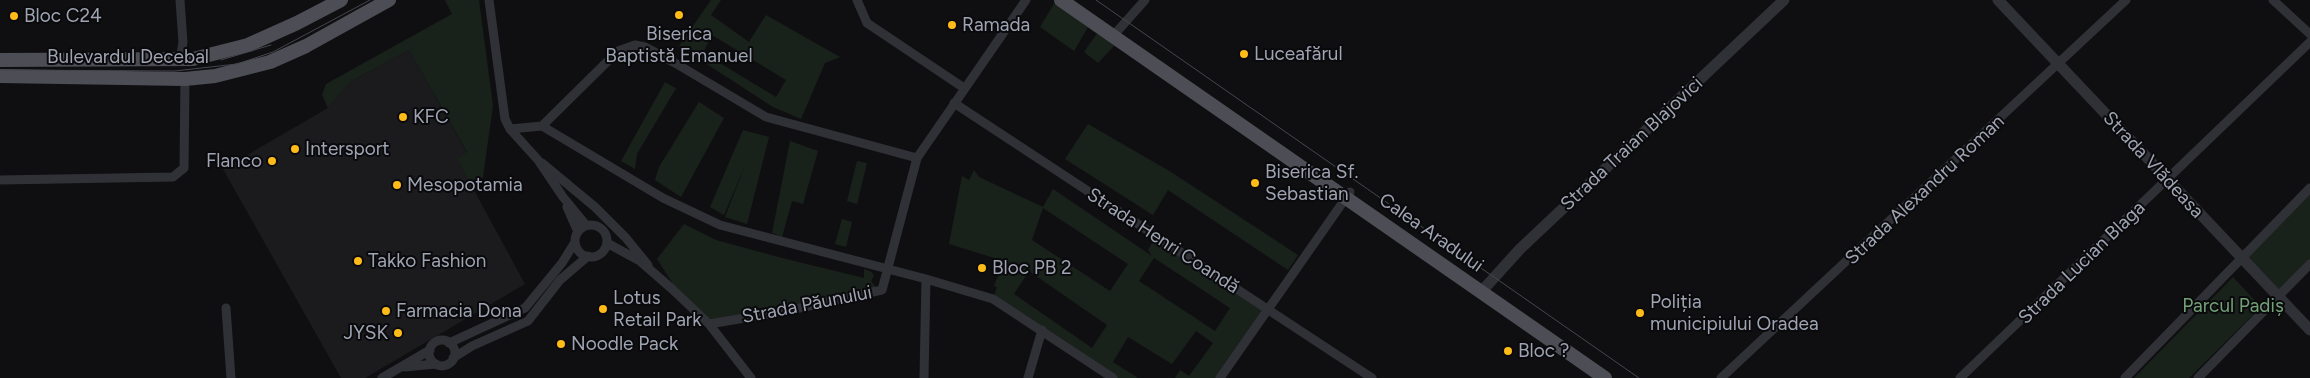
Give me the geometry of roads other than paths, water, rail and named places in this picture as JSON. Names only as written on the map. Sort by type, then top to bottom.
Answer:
[{"type":"main road","name":"Bulevardul Decebal","points":[[0,60],[193,59],[248,45],[297,23],[341,0]]},
{"type":"main road","name":"Bulevardul Decebal","points":[[0,76],[185,79],[215,76],[270,62],[306,46],[389,0]]},
{"type":"main road","name":"Calea Aradului","points":[[1062,0],[1116,33],[1349,194],[1484,289],[1605,378]]},
{"type":"main road","name":"Calea Aradului","points":[[1075,0],[1116,33]]},
{"type":"main road","name":"Calea Aradului","points":[[1484,289],[1617,378]]},
{"type":"street","points":[[177,60],[181,54],[183,42],[180,0]]},
{"type":"street","points":[[857,0],[867,23],[964,88]]},
{"type":"street","points":[[888,268],[917,158],[1026,0]]},
{"type":"street","points":[[1116,33],[1145,0]]},
{"type":"street","name":"Strada Traian Blajovici","points":[[1484,289],[1520,250],[1784,0]]},
{"type":"street","name":"Strada Vlădeasa","points":[[1998,0],[2310,330]]},
{"type":"street","name":"Strada Alexandru Roman","points":[[1722,378],[2060,64],[2126,0]]},
{"type":"street","points":[[2273,0],[2310,34]]},
{"type":"street","points":[[489,1],[505,119],[510,129],[538,160],[594,207],[643,256],[651,269]]},
{"type":"street","points":[[183,42],[193,59]]},
{"type":"street","name":"Strada Lucian Blaga","points":[[1960,378],[2168,181],[2310,42]]},
{"type":"street","points":[[542,126],[618,51],[635,44],[667,59],[766,117],[917,158]]},
{"type":"street","points":[[0,180],[173,177],[184,168],[185,79]]},
{"type":"street","name":"Strada Henri Coandă","points":[[954,103],[1372,378]]},
{"type":"street","points":[[510,129],[542,126],[663,198],[720,225],[888,268],[993,299],[1114,378]]},
{"type":"street","points":[[538,160],[563,197],[586,225]]},
{"type":"street","points":[[2125,378],[2310,188]]},
{"type":"street","points":[[1220,378],[1349,194]]},
{"type":"street","points":[[563,197],[578,232]]},
{"type":"street","points":[[382,378],[430,350],[438,341],[450,343],[525,308],[562,263],[575,242],[578,232],[586,225],[597,225],[602,228],[607,238],[607,243],[602,253]]},
{"type":"street","points":[[575,242],[579,251],[588,256]]},
{"type":"street","points":[[607,243],[651,269],[709,324],[751,378]]},
{"type":"street","points":[[403,367],[436,364],[444,366],[472,346],[528,321],[560,280],[588,256],[602,253],[616,254],[651,269]]},
{"type":"street","points":[[2198,378],[2310,264]]},
{"type":"street","name":"Strada Păunului","points":[[709,324],[880,292],[884,288],[888,268]]},
{"type":"street","points":[[924,378],[926,279]]},
{"type":"street","points":[[226,308],[231,378]]},
{"type":"street","points":[[1028,378],[1042,330]]},
{"type":"street","points":[[450,343],[454,350],[453,358]]},
{"type":"street","points":[[430,350],[430,358],[436,364]]},
{"type":"tram line","points":[[0,70],[175,71],[237,64],[273,52],[370,0]]},
{"type":"tram line","points":[[1096,0],[1639,378]]},
{"type":"tram line","points":[[221,60],[271,45]]},
{"type":"tram line","points":[[101,63],[194,63]]},
{"type":"place","name":"Biserica Baptistă Emanuel","points":[[679,15]]},
{"type":"place","name":"Bloc C24","points":[[14,16]]},
{"type":"place","name":"Ramada","points":[[952,25]]},
{"type":"place","name":"Luceafărul","points":[[1244,54]]},
{"type":"place","name":"KFC","points":[[403,117]]},
{"type":"place","name":"Intersport","points":[[295,149]]},
{"type":"place","name":"Flanco","points":[[272,161]]},
{"type":"place","name":"Biserica Sf. Sebastian","points":[[1255,183]]},
{"type":"place","name":"Mesopotamia","points":[[397,185]]},
{"type":"place","name":"Takko Fashion","points":[[358,261]]},
{"type":"place","name":"Bloc PB 2","points":[[982,268]]},
{"type":"place","name":"Lotus Retail Park","points":[[603,309]]},
{"type":"place","name":"Farmacia Dona","points":[[386,311]]},
{"type":"place","name":"Poliția municipiului Oradea","points":[[1640,313]]},
{"type":"place","name":"JYSK","points":[[398,333]]},
{"type":"place","name":"Noodle Pack","points":[[561,344]]},
{"type":"place","name":"Bloc ?","points":[[1508,351]]},
{"type":"park label","name":"Parcul Padiș","points":[[2233,306]]}]
